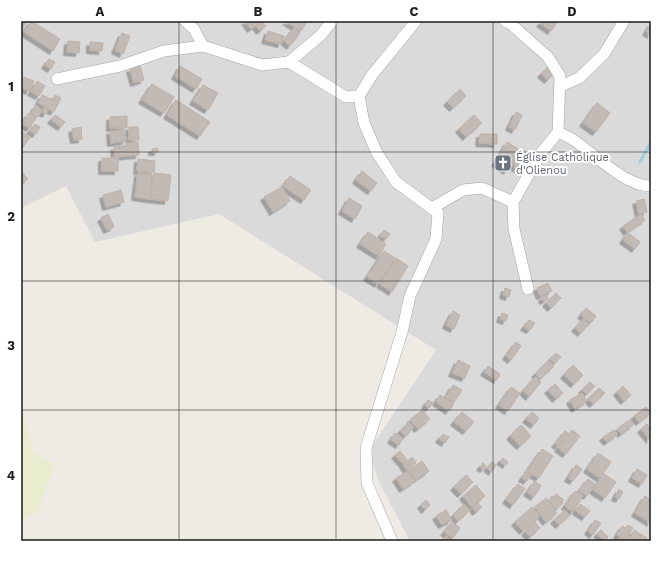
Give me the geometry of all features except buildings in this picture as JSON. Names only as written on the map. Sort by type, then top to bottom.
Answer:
[{"type":"street","points":[[185,21],[194,29],[203,46]]},
{"type":"street","points":[[57,79],[120,66],[164,51],[203,46],[262,66],[289,62],[321,35],[332,21]]},
{"type":"street","points":[[392,541],[367,483],[366,448],[402,332],[410,296],[436,239],[438,213],[396,182],[377,153],[364,123],[359,96],[372,75],[416,21]]},
{"type":"street","points":[[505,21],[511,24],[548,57],[560,76],[561,86],[558,132],[541,153],[512,202],[514,229],[528,289]]},
{"type":"street","points":[[561,86],[579,78],[604,54],[624,21]]},
{"type":"street","points":[[289,62],[346,97],[359,96]]},
{"type":"street","points":[[558,132],[575,141],[611,169],[623,176],[647,186],[651,186]]},
{"type":"street","points":[[432,208],[463,190],[482,188],[512,202]]},
{"type":"shaded area","points":[[21,21],[651,21],[651,541],[410,541],[379,482],[371,458],[373,445],[436,350],[219,214],[95,242],[66,186],[21,208]]},
{"type":"green space","points":[[21,404],[33,451],[55,465],[37,512],[21,522]]},
{"type":"waterway","points":[[640,162],[651,142]]},
{"type":"place","name":"Église Catholique d'Olienou","points":[[503,163]]}]
